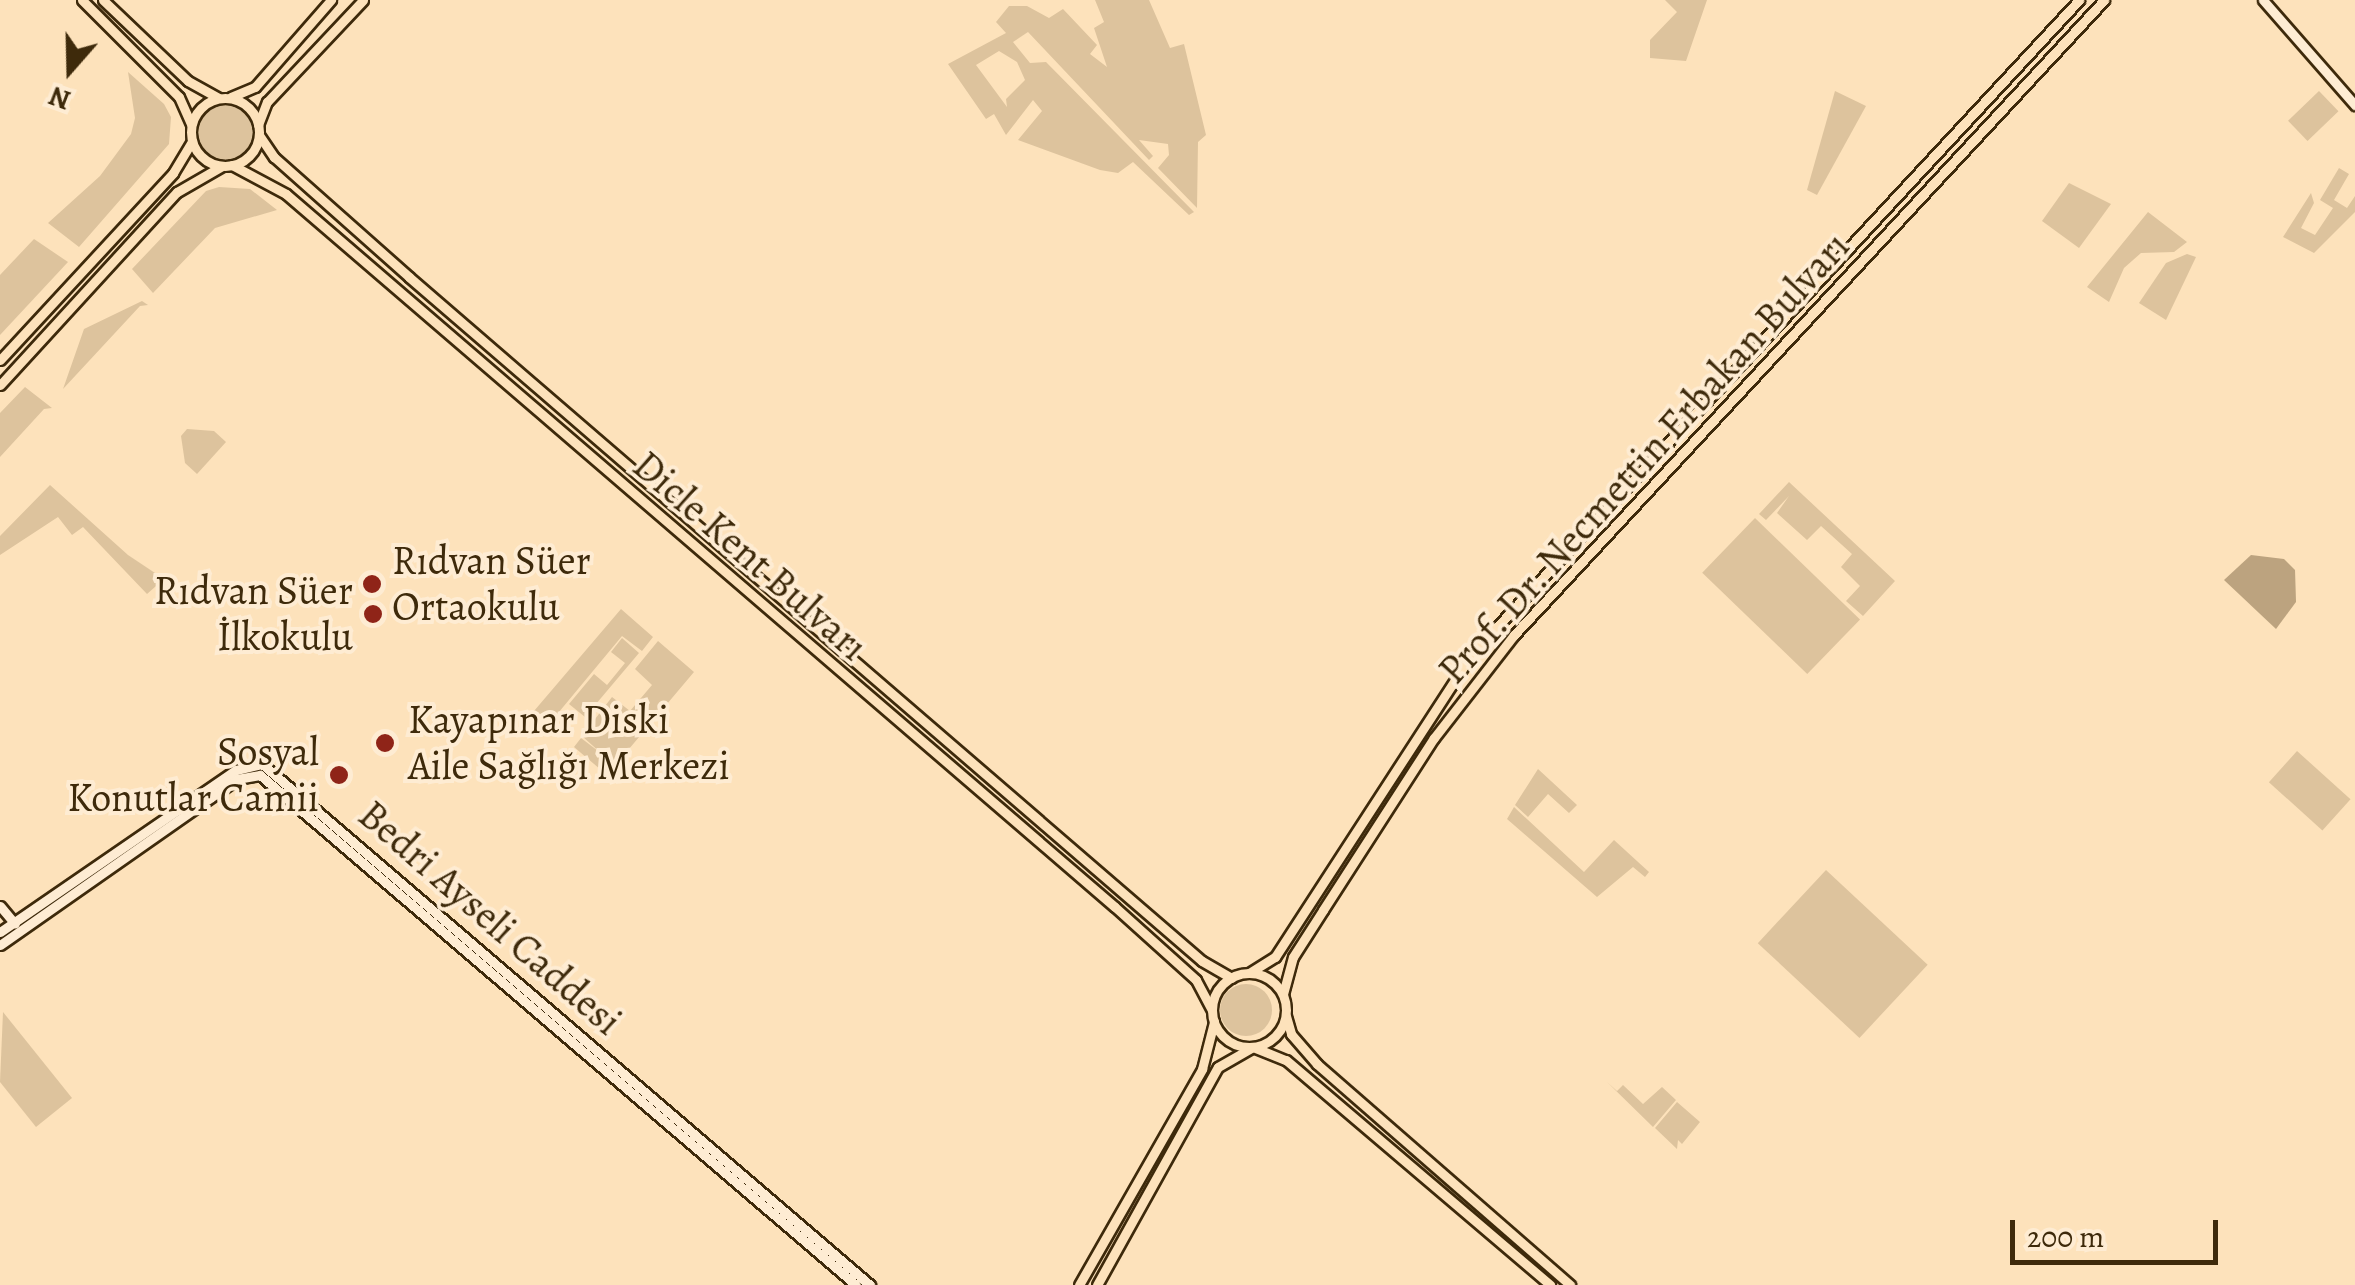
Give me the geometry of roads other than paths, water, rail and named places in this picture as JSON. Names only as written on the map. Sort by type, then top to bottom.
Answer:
[{"type":"main road","points":[[82,0],[180,96],[191,126],[192,142],[203,158],[227,165]]},
{"type":"main road","points":[[103,0],[188,81],[246,106],[258,130]]},
{"type":"main road","points":[[191,126],[201,108],[255,87],[332,0]]},
{"type":"main road","points":[[0,385],[176,192],[250,154],[267,102],[363,0]]},
{"type":"main road","name":"Prof. Dr. Necmettin Erbakan Bulvarı","points":[[1249,973],[1275,957],[1471,655],[2079,0]]},
{"type":"main road","name":"Prof. Dr. Necmettin Erbakan Bulvarı","points":[[1282,994],[1293,958],[1434,738],[1514,635],[2104,0]]},
{"type":"main road","points":[[2263,0],[2355,105]]},
{"type":"main road","name":"Dicle Kent Bulvarı","points":[[258,130],[274,157],[409,276],[1202,961],[1231,978]]},
{"type":"main road","points":[[0,360],[174,173],[192,142]]},
{"type":"main road","name":"Dicle Kent Bulvarı","points":[[227,165],[286,194],[1115,907],[1196,980],[1212,1010]]},
{"type":"main road","name":"Bedri Ayseli Caddesi","points":[[0,945],[8,929],[236,770],[262,764],[870,1285]]},
{"type":"main road","name":"Bedri Ayseli Caddesi","points":[[8,929],[237,780],[260,774],[856,1285]]},
{"type":"main road","points":[[0,906],[8,929]]},
{"type":"main road","points":[[1079,1285],[1202,1068],[1217,992],[1231,978],[1249,973],[1269,979],[1282,994],[1291,1034],[1317,1064],[1570,1285]]},
{"type":"main road","points":[[1097,1285],[1218,1067],[1275,1036],[1286,1016]]},
{"type":"main road","points":[[1214,1022],[1230,1041],[1286,1060],[1550,1285]]},
{"type":"place","name":"Rıdvan Süer Ortaokulu","points":[[372,584]]},
{"type":"place","name":"Rıdvan Süer İlkokulu","points":[[373,614]]},
{"type":"place","name":"Kayapınar Diski Aile Sağlığı Merkezi","points":[[385,743]]},
{"type":"place","name":"Sosyal Konutlar Camii","points":[[339,775]]}]
